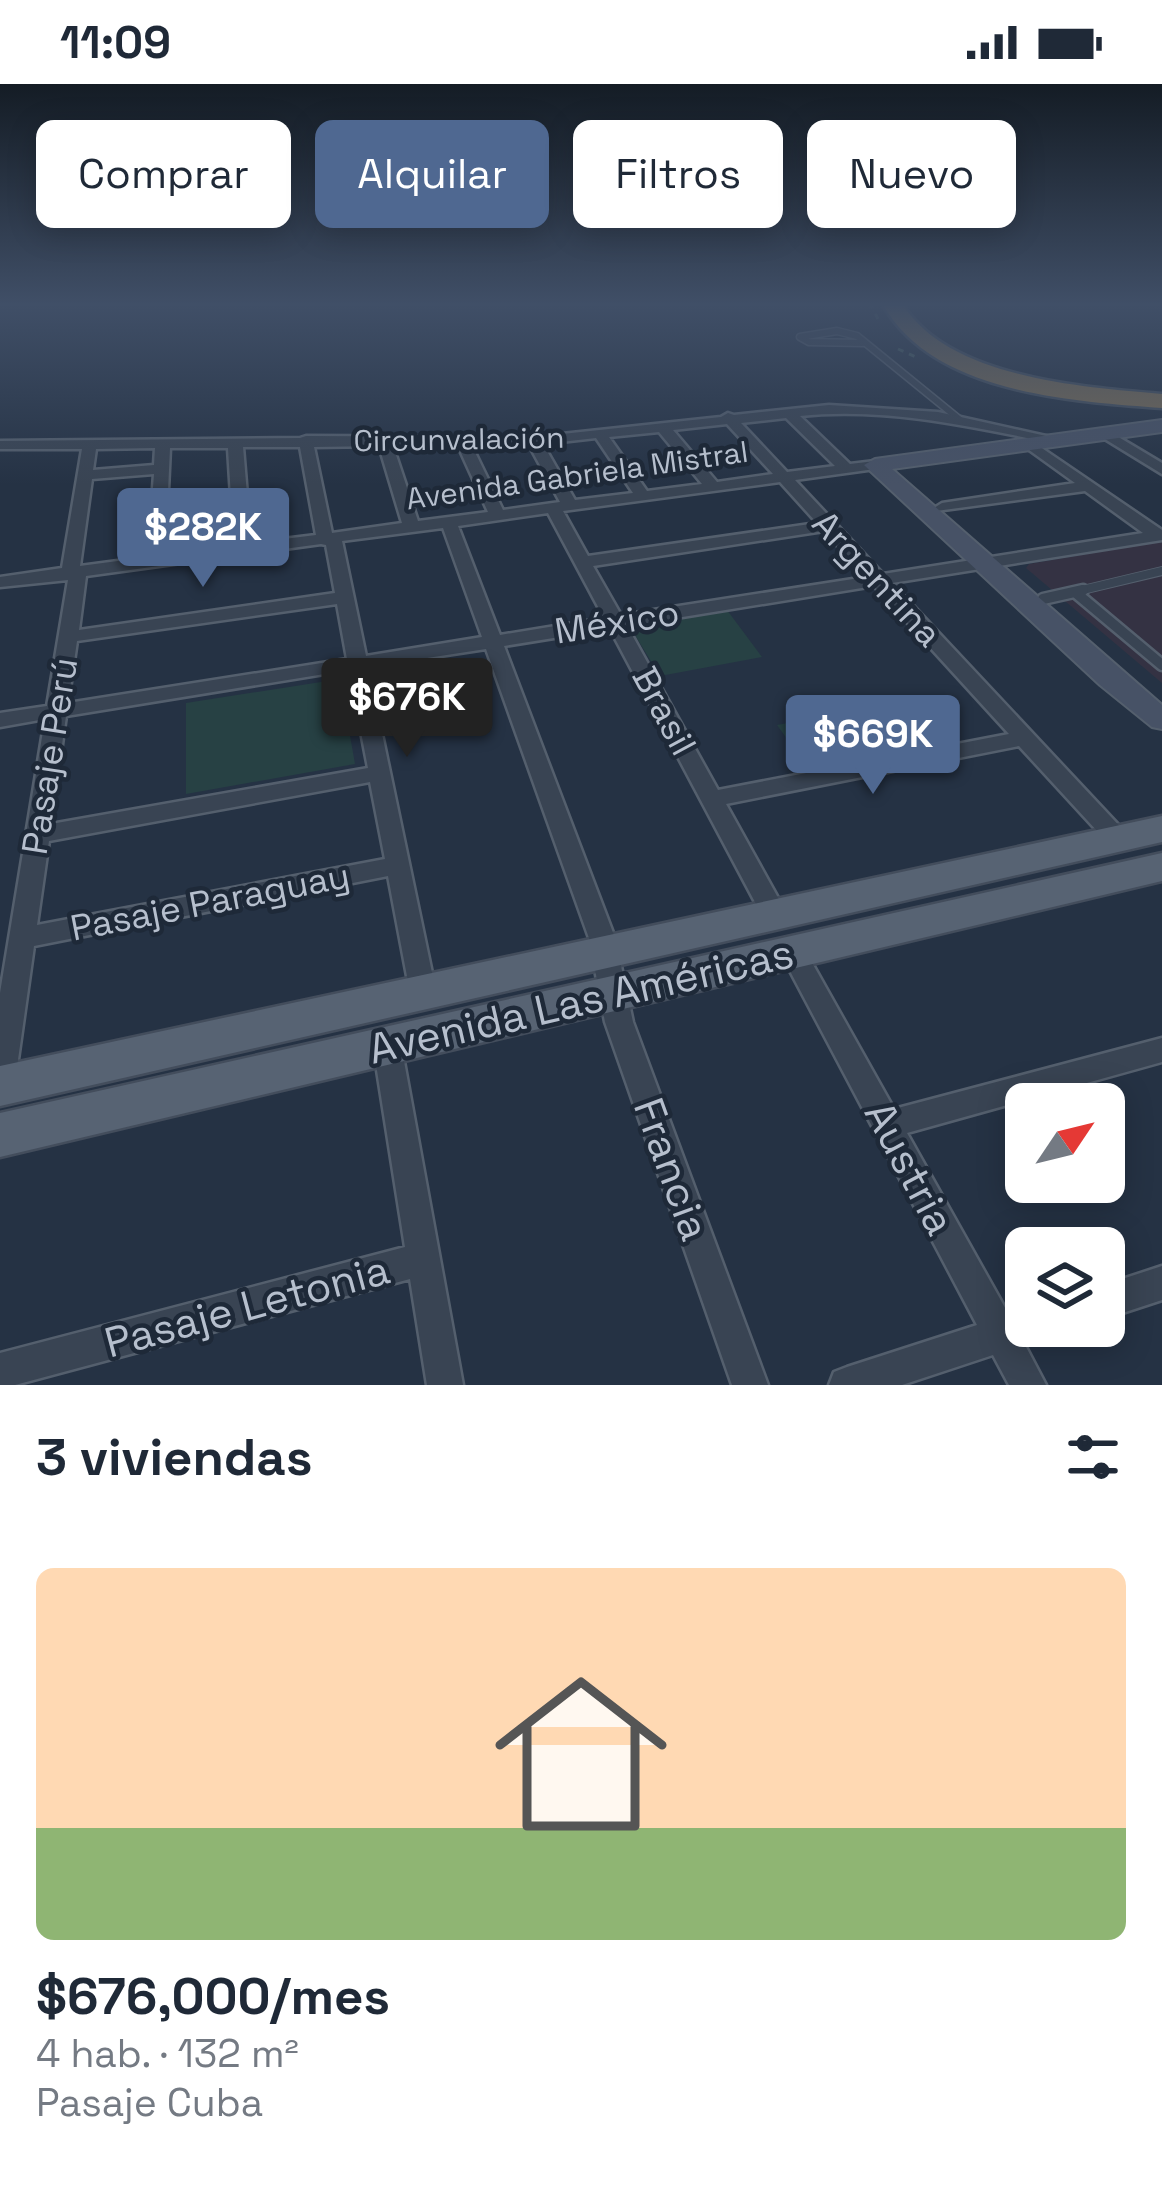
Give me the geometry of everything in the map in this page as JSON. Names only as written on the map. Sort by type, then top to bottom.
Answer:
[{"type":"highway","points":[[972,364],[1051,387],[1162,401]]},
{"type":"main road","name":"Avenida Las Américas","points":[[0,1135],[387,1045],[774,914],[1162,829]]},
{"type":"main road","name":"Avenida Las Américas","points":[[0,1084],[423,992],[793,952],[1162,867]]},
{"type":"street","name":"Circunvalación","points":[[2,450],[90,443],[534,441],[787,411],[874,410],[959,419],[1057,440]]},
{"type":"street","points":[[787,411],[847,469]]},
{"type":"street","name":"Argentina","points":[[728,418],[1118,839]]},
{"type":"street","name":"Avenida Gabriela Mistral","points":[[0,582],[1162,426]]},
{"type":"street","points":[[663,427],[713,487]]},
{"type":"street","points":[[1105,434],[1162,470]]},
{"type":"street","points":[[601,435],[643,496]]},
{"type":"street","points":[[305,440],[345,597],[423,992]]},
{"type":"street","points":[[384,440],[412,528]]},
{"type":"street","points":[[235,441],[243,551]]},
{"type":"street","points":[[463,441],[498,516]]},
{"type":"street","name":"Brasil","points":[[534,441],[583,562],[774,914]]},
{"type":"street","points":[[156,563],[164,442]]},
{"type":"street","name":"Pasaje Perú","points":[[0,1084],[69,637],[90,443]]},
{"type":"street","points":[[1030,444],[1159,535]]},
{"type":"street","points":[[884,464],[942,508],[992,562],[1043,598],[1161,714]]},
{"type":"street","points":[[884,464],[1161,714]]},
{"type":"street","points":[[85,475],[162,469]]},
{"type":"street","points":[[942,508],[1088,486]]},
{"type":"street","name":"Francia","points":[[449,523],[750,1385]]},
{"type":"street","points":[[583,562],[827,526]]},
{"type":"street","name":"México","points":[[0,720],[1159,535]]},
{"type":"street","points":[[69,637],[345,597]]},
{"type":"street","points":[[711,799],[1024,738]]},
{"type":"street","points":[[38,835],[380,773]]},
{"type":"street","name":"Pasaje Paraguay","points":[[22,938],[398,865]]},
{"type":"street","name":"Austria","points":[[793,952],[887,1125],[1005,1314]]},
{"type":"street","points":[[387,1045],[445,1385]]},
{"type":"street","points":[[887,1125],[1162,1050]]},
{"type":"street","name":"Pasaje Letonia","points":[[0,1371],[424,1259]]},
{"type":"street","points":[[1125,1295],[1162,1283]]},
{"type":"street","points":[[847,1385],[1005,1333]]},
{"type":"street","name":"Austria","points":[[1019,1347],[1028,1385]]},
{"type":"lane","points":[[891,364],[959,419]]},
{"type":"lane","points":[[1043,598],[1162,571]]},
{"type":"lane","points":[[1076,592],[1162,665]]},
{"type":"shaded area","points":[[1162,541],[1162,683],[1026,568]]},
{"type":"green space","points":[[727,610],[762,657],[660,676],[630,627]]},
{"type":"green space","points":[[340,679],[355,764],[186,794],[186,703]]},
{"type":"green space","points":[[857,710],[881,741],[800,757],[777,725]]}]
